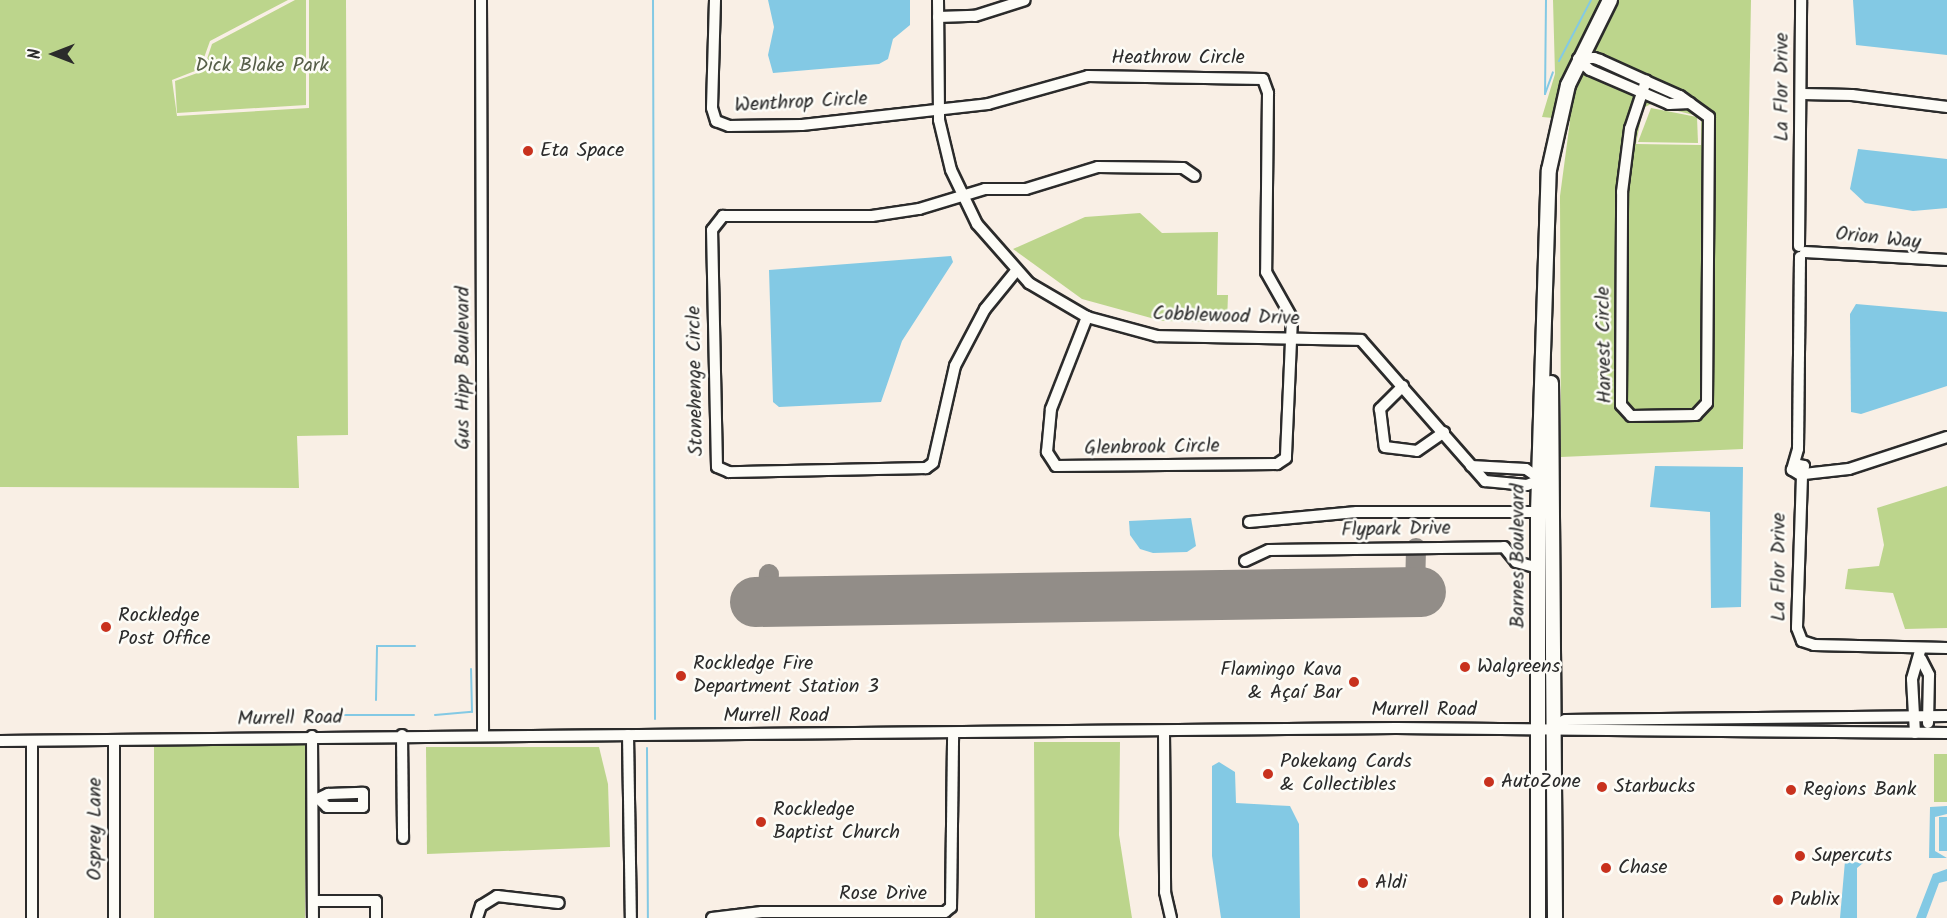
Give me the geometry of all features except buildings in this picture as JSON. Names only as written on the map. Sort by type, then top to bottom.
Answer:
[{"type":"main road","name":"Barnes Boulevard","points":[[1555,918],[1553,728],[1545,478],[1547,267],[1551,150],[1578,58],[1610,0]]},
{"type":"main road","name":"Barnes Boulevard","points":[[1539,916],[1538,512],[1545,478]]},
{"type":"main road","points":[[1538,784],[1544,894],[1555,918]]},
{"type":"street","name":"Gus Hipp Boulevard","points":[[481,0],[483,736]]},
{"type":"street","name":"Wenthrop Circle","points":[[715,0],[712,108],[722,124],[802,125],[938,110]]},
{"type":"street","name":"Cobblewood Drive","points":[[938,0],[938,110],[961,196],[977,224],[1016,272],[1088,317],[1157,336],[1361,340],[1444,432],[1470,466],[1494,486],[1527,485],[1545,478]]},
{"type":"street","points":[[938,17],[975,16],[1024,0]]},
{"type":"street","name":"La Flor Drive","points":[[1802,0],[1798,449],[1800,638],[1814,645],[1921,653],[1947,648]]},
{"type":"street","points":[[1578,58],[1590,70],[1669,104],[1690,103]]},
{"type":"street","name":"Harvest Circle","points":[[1578,58],[1594,58],[1646,81],[1690,103],[1709,117],[1707,403],[1696,415],[1631,416],[1621,405],[1622,192],[1630,129],[1646,81]]},
{"type":"street","name":"Heathrow Circle","points":[[938,110],[1000,102],[1088,76],[1263,79],[1268,93],[1266,272],[1291,311],[1292,338]]},
{"type":"street","points":[[1802,94],[1947,107]]},
{"type":"street","points":[[961,196],[985,189],[1026,189],[1098,167],[1183,168],[1195,176]]},
{"type":"street","name":"Stonehenge Circle","points":[[961,196],[872,216],[730,215],[715,221],[717,467],[729,472],[926,468],[933,463],[955,366],[985,309],[1016,272]]},
{"type":"street","name":"Orion Way","points":[[1801,252],[1947,260]]},
{"type":"street","name":"Glenbrook Circle","points":[[1088,317],[1051,409],[1047,452],[1056,466],[1283,462],[1291,448],[1292,338]]},
{"type":"street","points":[[1403,386],[1380,409],[1386,447],[1418,451],[1444,432]]},
{"type":"street","points":[[1800,470],[1849,470],[1947,437]]},
{"type":"street","points":[[1470,466],[1526,469],[1545,478]]},
{"type":"street","name":"Flypark Drive","points":[[1250,522],[1357,512],[1538,512]]},
{"type":"street","name":"Flypark Drive","points":[[1245,561],[1269,550],[1504,547],[1516,562],[1538,568]]},
{"type":"street","points":[[1915,733],[1912,679],[1921,653]]},
{"type":"street","points":[[1921,653],[1929,675],[1927,733]]},
{"type":"street","name":"Murrell Road","points":[[1553,728],[1565,720],[1947,716]]},
{"type":"street","name":"Murrell Road","points":[[0,741],[402,735],[1538,728],[1553,728],[1565,733],[1947,733]]},
{"type":"street","points":[[1164,732],[1165,892],[1171,918]]},
{"type":"street","name":"Rose Drive","points":[[712,918],[762,912],[945,912],[951,907],[953,733]]},
{"type":"street","points":[[402,735],[403,838]]},
{"type":"street","points":[[627,735],[630,918]]},
{"type":"street","points":[[312,736],[317,801],[313,918]]},
{"type":"street","name":"Osprey Lane","points":[[114,740],[114,918]]},
{"type":"street","points":[[32,741],[32,918]]},
{"type":"street","points":[[477,918],[481,906],[497,896],[534,896],[559,903]]},
{"type":"street","points":[[313,901],[376,901],[376,918]]},
{"type":"green space","points":[[0,0],[288,0],[210,41],[200,69],[172,80],[177,116],[309,108],[309,0],[346,0],[348,435],[297,436],[299,488],[0,487]]},
{"type":"green space","name":"Dick Blake Park","points":[[295,0],[306,0],[306,105],[177,113],[175,81],[203,71],[212,44]]},
{"type":"green space","points":[[1553,0],[1605,0],[1574,57],[1553,118],[1542,117],[1555,74]]},
{"type":"green space","points":[[1614,0],[1751,0],[1743,449],[1561,457],[1560,196],[1570,121],[1562,119],[1572,86]],"holes":[[[1651,104],[1701,117],[1701,145],[1636,144],[1643,108]]]},
{"type":"green space","points":[[1651,108],[1697,117],[1698,143],[1638,142]]},
{"type":"green space","points":[[1140,213],[1162,233],[1218,232],[1217,295],[1228,295],[1227,322],[1162,321],[1082,299],[1013,249],[1085,217]]},
{"type":"green space","points":[[1947,486],[1947,628],[1905,629],[1893,593],[1845,589],[1848,569],[1879,566],[1884,545],[1877,508]]},
{"type":"green space","points":[[1034,742],[1120,742],[1119,835],[1132,918],[1035,918]]},
{"type":"green space","points":[[154,743],[305,743],[305,918],[154,918]]},
{"type":"green space","points":[[426,747],[599,747],[608,784],[610,847],[427,854]]},
{"type":"green space","points":[[1934,754],[1947,754],[1947,802],[1934,802]]},
{"type":"water","points":[[768,0],[910,0],[910,25],[893,39],[888,59],[879,64],[773,73],[768,55],[774,27]]},
{"type":"water","points":[[1853,0],[1947,0],[1947,55],[1856,45]]},
{"type":"water","points":[[1858,149],[1947,159],[1947,208],[1913,211],[1865,203],[1850,189]]},
{"type":"water","points":[[951,256],[953,262],[902,341],[881,402],[779,407],[773,402],[769,270]]},
{"type":"water","points":[[1856,304],[1947,312],[1947,386],[1861,414],[1851,412],[1850,314]]},
{"type":"water","points":[[1655,466],[1743,467],[1741,607],[1711,608],[1710,512],[1650,507]]},
{"type":"water","points":[[1191,518],[1196,546],[1187,552],[1153,553],[1140,549],[1130,535],[1129,521]]},
{"type":"water","points":[[1219,762],[1235,772],[1236,803],[1290,806],[1299,824],[1300,918],[1221,918],[1212,856],[1212,766]]},
{"type":"water","points":[[1947,806],[1947,814],[1935,817],[1935,851],[1947,858],[1929,858],[1930,807]]},
{"type":"water","points":[[1939,817],[1947,817],[1947,851],[1939,851]]},
{"type":"water","points":[[1845,861],[1863,863],[1857,868],[1857,918],[1840,918]]},
{"type":"water","points":[[1947,869],[1947,881],[1939,883],[1926,918],[1916,918],[1933,874]]},
{"type":"waterway","points":[[653,0],[655,719]]},
{"type":"waterway","points":[[1546,0],[1545,94],[1553,72]]},
{"type":"waterway","points":[[1559,61],[1591,0]]},
{"type":"waterway","points":[[376,700],[377,646],[415,646]]},
{"type":"waterway","points":[[435,715],[472,712],[471,669]]},
{"type":"waterway","points":[[326,715],[414,715]]},
{"type":"waterway","points":[[647,748],[648,918]]},
{"type":"taxiway","points":[[1415,592],[1416,548]]},
{"type":"taxiway","points":[[767,602],[769,574]]},
{"type":"runway","points":[[755,602],[1421,592]]},
{"type":"place","name":"Eta Space","points":[[528,151]]},
{"type":"place","name":"Rockledge Post Office","points":[[106,627]]},
{"type":"place","name":"Walgreens","points":[[1465,667]]},
{"type":"place","name":"Rockledge Fire Department Station 3","points":[[681,676]]},
{"type":"place","name":"Flamingo Kava & Açaí Bar","points":[[1354,682]]},
{"type":"place","name":"Pokekang Cards & Collectibles","points":[[1268,774]]},
{"type":"place","name":"AutoZone","points":[[1489,782]]},
{"type":"place","name":"Starbucks","points":[[1602,787]]},
{"type":"place","name":"Regions Bank","points":[[1791,790]]},
{"type":"place","name":"Rockledge Baptist Church","points":[[761,822]]},
{"type":"place","name":"Supercuts","points":[[1800,856]]},
{"type":"place","name":"Chase","points":[[1606,868]]},
{"type":"place","name":"Aldi","points":[[1363,883]]},
{"type":"place","name":"Publix","points":[[1778,900]]}]
